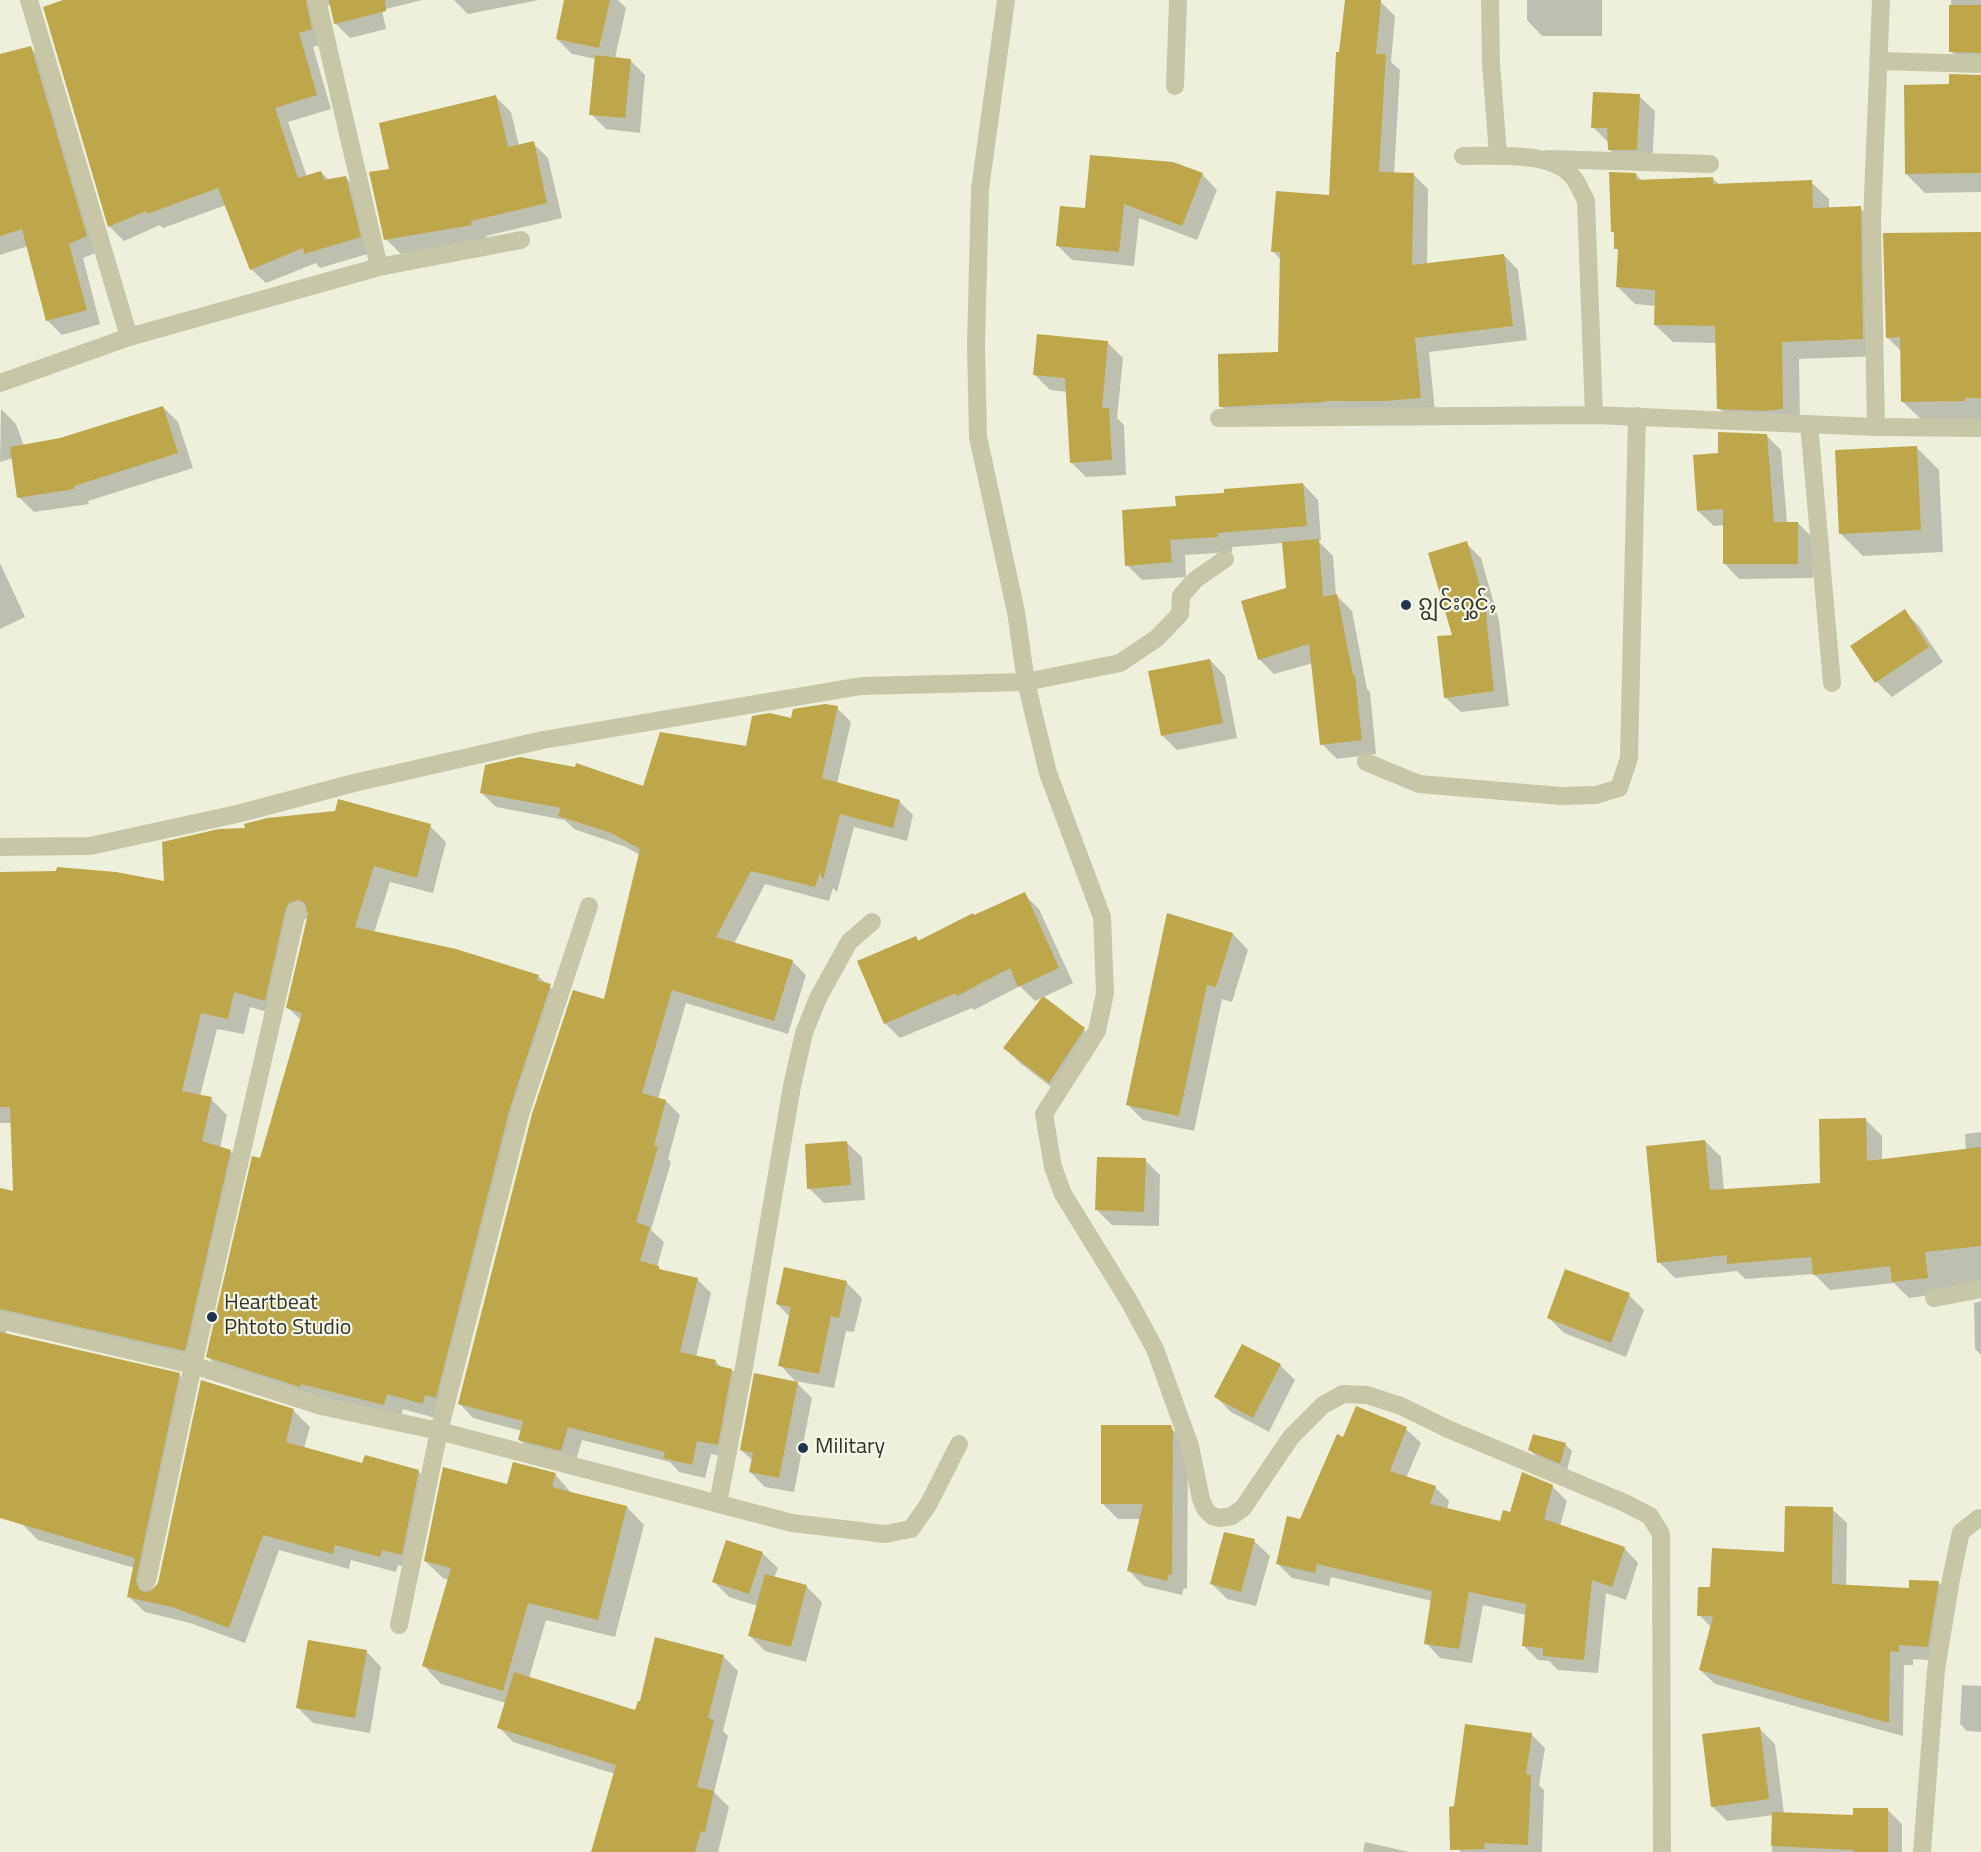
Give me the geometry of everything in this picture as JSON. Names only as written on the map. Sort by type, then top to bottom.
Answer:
[{"type":"street","points":[[29,0],[129,337]]},
{"type":"street","points":[[317,0],[379,267]]},
{"type":"street","points":[[1006,0],[980,189],[976,344],[978,437],[1016,612],[1026,682],[1048,773],[1102,917],[1105,993],[1097,1032],[1044,1114],[1053,1167],[1064,1194],[1129,1301],[1155,1349],[1190,1446],[1201,1499],[1205,1509],[1212,1516],[1220,1518],[1232,1516],[1243,1508],[1291,1437],[1323,1404],[1343,1394],[1367,1395],[1401,1406],[1448,1429],[1625,1503],[1650,1516],[1661,1534],[1662,1852]]},
{"type":"street","points":[[1175,86],[1178,0]]},
{"type":"street","points":[[1490,0],[1491,63],[1498,155]]},
{"type":"street","points":[[1876,426],[1872,220],[1881,0]]},
{"type":"street","points":[[1880,61],[1981,64]]},
{"type":"street","points":[[1463,156],[1498,155],[1547,159],[1710,164]]},
{"type":"street","points":[[1547,159],[1572,175],[1586,201],[1594,415]]},
{"type":"street","points":[[0,383],[129,337],[379,267],[521,240]]},
{"type":"street","points":[[1219,418],[1594,415],[1981,428]]},
{"type":"street","points":[[1366,762],[1419,784],[1561,796],[1596,795],[1620,788],[1629,758],[1637,416]]},
{"type":"street","points":[[1809,424],[1832,683]]},
{"type":"street","points":[[0,847],[90,846],[241,813],[354,783],[543,740],[861,686],[1026,682],[1120,663],[1157,638],[1180,615],[1181,596],[1195,580],[1225,559]]},
{"type":"street","points":[[399,1625],[439,1431],[521,1110],[589,906]]},
{"type":"street","points":[[147,1581],[193,1365],[297,910]]},
{"type":"street","points":[[718,1503],[747,1350],[792,1086],[804,1033],[818,998],[849,942],[872,922]]},
{"type":"street","points":[[1934,1298],[1981,1289]]},
{"type":"street","points":[[0,1320],[193,1365],[321,1406],[439,1431],[792,1523],[885,1534],[911,1529],[928,1505],[959,1444]]},
{"type":"street","points":[[1922,1852],[1936,1670],[1951,1579],[1961,1532],[1978,1518],[1981,1519]]},
{"type":"building","points":[[63,0],[306,0],[312,29],[299,33],[317,95],[275,108],[298,178],[321,171],[324,180],[346,176],[361,237],[304,254],[303,248],[250,270],[218,188],[147,214],[146,211],[108,227],[43,7]]},
{"type":"building","points":[[329,0],[385,0],[386,11],[334,24]]},
{"type":"building","points":[[564,0],[610,0],[599,48],[556,39]]},
{"type":"building","points":[[1345,0],[1381,0],[1376,54],[1386,54],[1379,172],[1414,173],[1412,265],[1504,254],[1513,326],[1415,338],[1421,398],[1219,407],[1218,354],[1278,352],[1280,252],[1271,252],[1276,191],[1329,195],[1336,52],[1339,52]]},
{"type":"building","points":[[1949,5],[1981,5],[1981,53],[1949,52]]},
{"type":"building","points":[[31,46],[87,236],[69,244],[87,310],[46,321],[22,229],[0,236],[0,54]]},
{"type":"building","points":[[595,55],[631,59],[625,118],[589,115]]},
{"type":"building","points":[[1949,74],[1981,75],[1981,173],[1905,174],[1904,85],[1949,84]]},
{"type":"building","points":[[1593,92],[1640,94],[1637,150],[1608,150],[1607,128],[1591,128]]},
{"type":"building","points":[[496,95],[508,147],[534,141],[547,203],[471,221],[472,225],[384,240],[369,172],[389,169],[379,123]]},
{"type":"building","points":[[1090,155],[1173,162],[1203,173],[1182,226],[1124,204],[1119,252],[1056,246],[1060,206],[1085,208]]},
{"type":"building","points":[[1609,172],[1636,173],[1636,180],[1713,177],[1713,184],[1812,180],[1813,208],[1861,206],[1863,339],[1782,342],[1783,409],[1765,411],[1717,409],[1715,326],[1654,325],[1655,290],[1616,287],[1618,249],[1614,249],[1614,232],[1611,232]]},
{"type":"building","points":[[1981,232],[1981,398],[1965,398],[1965,401],[1901,402],[1900,337],[1886,338],[1883,233]]},
{"type":"building","points":[[1037,334],[1108,341],[1102,408],[1109,408],[1112,460],[1070,463],[1065,378],[1033,375]]},
{"type":"building","points":[[163,406],[178,453],[74,486],[74,489],[17,498],[10,447],[60,438]]},
{"type":"building","points":[[1718,432],[1767,434],[1774,522],[1798,522],[1798,564],[1723,564],[1723,509],[1697,511],[1693,455],[1718,453]]},
{"type":"building","points":[[1917,446],[1921,530],[1839,534],[1835,450]]},
{"type":"building","points":[[1303,483],[1307,526],[1217,533],[1218,537],[1170,540],[1172,562],[1125,566],[1122,510],[1176,506],[1175,496],[1224,493],[1224,489]]},
{"type":"building","points":[[1319,539],[1323,597],[1337,594],[1353,675],[1355,675],[1362,740],[1320,745],[1309,644],[1258,660],[1241,601],[1286,588],[1282,542]]},
{"type":"building","points":[[1467,541],[1485,604],[1494,691],[1444,698],[1437,636],[1452,635],[1428,553]]},
{"type":"building","points":[[1905,609],[1929,647],[1875,683],[1850,646]]},
{"type":"building","points":[[1210,659],[1223,723],[1161,736],[1148,671]]},
{"type":"building","points":[[825,704],[838,706],[822,778],[900,800],[893,828],[840,814],[823,880],[820,872],[815,887],[751,871],[716,937],[793,960],[774,1021],[672,990],[642,1093],[666,1100],[654,1146],[658,1147],[636,1222],[650,1227],[640,1261],[659,1266],[659,1269],[698,1278],[680,1352],[716,1360],[715,1365],[732,1369],[718,1445],[697,1441],[692,1465],[663,1458],[665,1452],[568,1427],[561,1451],[518,1440],[523,1421],[458,1404],[532,1114],[573,990],[604,999],[640,849],[611,833],[558,816],[561,808],[480,793],[485,765],[520,757],[575,767],[576,763],[643,786],[660,732],[746,746],[752,716],[770,713],[791,718],[793,709]]},
{"type":"building","points":[[338,799],[431,824],[417,878],[374,866],[355,927],[456,949],[539,975],[537,980],[551,984],[510,1108],[436,1398],[425,1395],[423,1404],[387,1394],[384,1405],[301,1384],[300,1387],[206,1357],[252,1156],[260,1158],[302,1013],[286,1008],[308,914],[305,903],[299,900],[289,903],[286,908],[265,1001],[234,992],[228,1019],[201,1013],[182,1091],[212,1097],[202,1141],[231,1150],[185,1351],[0,1309],[0,1188],[13,1191],[10,1107],[0,1107],[0,872],[56,871],[57,867],[116,872],[164,881],[162,842],[219,829],[245,828],[244,824],[267,818],[335,811]]},
{"type":"building","points":[[1025,892],[1059,968],[1018,987],[1010,968],[957,996],[956,993],[884,1024],[857,961],[916,936],[918,941],[973,913],[974,915]]},
{"type":"building","points":[[1167,913],[1233,933],[1216,987],[1207,985],[1179,1116],[1126,1105]]},
{"type":"building","points":[[1043,996],[1085,1028],[1049,1083],[1003,1048]]},
{"type":"building","points":[[1866,1118],[1867,1161],[1981,1147],[1981,1246],[1925,1252],[1928,1278],[1892,1282],[1890,1266],[1813,1275],[1811,1257],[1727,1264],[1727,1255],[1657,1263],[1646,1146],[1705,1140],[1710,1190],[1820,1183],[1819,1119]]},
{"type":"building","points":[[847,1141],[851,1185],[807,1189],[805,1144]]},
{"type":"building","points":[[1097,1157],[1146,1158],[1144,1212],[1095,1210]]},
{"type":"building","points":[[784,1267],[847,1281],[839,1318],[831,1316],[819,1374],[778,1366],[791,1307],[776,1304]]},
{"type":"building","points":[[1565,1269],[1630,1293],[1611,1343],[1547,1318]]},
{"type":"building","points":[[0,1332],[180,1373],[136,1579],[140,1590],[151,1591],[158,1583],[201,1380],[294,1409],[286,1442],[362,1463],[365,1455],[419,1470],[402,1555],[382,1550],[380,1557],[335,1545],[333,1554],[263,1535],[229,1628],[172,1607],[127,1597],[135,1558],[0,1518]]},
{"type":"building","points":[[1242,1344],[1281,1364],[1253,1418],[1214,1397]]},
{"type":"building","points":[[754,1373],[798,1382],[779,1478],[749,1472],[753,1453],[740,1450]]},
{"type":"building","points":[[1356,1406],[1407,1427],[1390,1471],[1436,1486],[1430,1504],[1500,1521],[1503,1510],[1510,1512],[1522,1472],[1553,1485],[1544,1519],[1625,1547],[1612,1587],[1592,1580],[1584,1660],[1543,1656],[1543,1648],[1522,1646],[1526,1604],[1469,1592],[1459,1649],[1424,1644],[1432,1591],[1317,1564],[1315,1573],[1276,1564],[1287,1516],[1300,1519],[1337,1434],[1343,1437]]},
{"type":"building","points":[[1101,1425],[1171,1425],[1173,1432],[1172,1575],[1169,1574],[1167,1581],[1127,1571],[1143,1504],[1101,1504]]},
{"type":"building","points":[[1533,1434],[1566,1443],[1560,1464],[1528,1450]]},
{"type":"building","points":[[513,1462],[556,1473],[552,1486],[555,1488],[627,1506],[598,1620],[528,1603],[503,1691],[422,1666],[451,1568],[424,1561],[443,1467],[507,1484]]},
{"type":"building","points":[[1785,1506],[1833,1507],[1832,1584],[1909,1588],[1909,1580],[1939,1581],[1928,1647],[1899,1645],[1899,1652],[1890,1651],[1889,1723],[1699,1670],[1713,1616],[1697,1616],[1698,1587],[1710,1587],[1712,1548],[1784,1552]]},
{"type":"building","points":[[1224,1532],[1255,1539],[1241,1592],[1210,1584]]},
{"type":"building","points":[[726,1540],[763,1552],[749,1594],[712,1582]]},
{"type":"building","points":[[765,1574],[807,1585],[791,1647],[748,1636]]},
{"type":"building","points":[[655,1637],[724,1655],[708,1718],[714,1720],[697,1787],[714,1791],[705,1832],[701,1831],[695,1852],[591,1852],[616,1765],[497,1728],[514,1672],[635,1710],[640,1701]]},
{"type":"building","points":[[308,1640],[367,1650],[355,1718],[296,1708]]},
{"type":"building","points":[[1465,1724],[1532,1733],[1526,1774],[1531,1775],[1528,1845],[1484,1843],[1485,1849],[1450,1850],[1449,1807],[1454,1806]]},
{"type":"building","points":[[1760,1727],[1769,1799],[1711,1807],[1702,1734]]},
{"type":"building","points":[[1853,1808],[1888,1808],[1888,1852],[1771,1846],[1772,1812],[1853,1815]]},
{"type":"place","name":"ၵျွင်းႁွင်ႇ","points":[[1406,605]]},
{"type":"place","name":"Heartbeat Phtoto Studio","points":[[212,1317]]},
{"type":"place","name":"Military","points":[[803,1448]]}]
